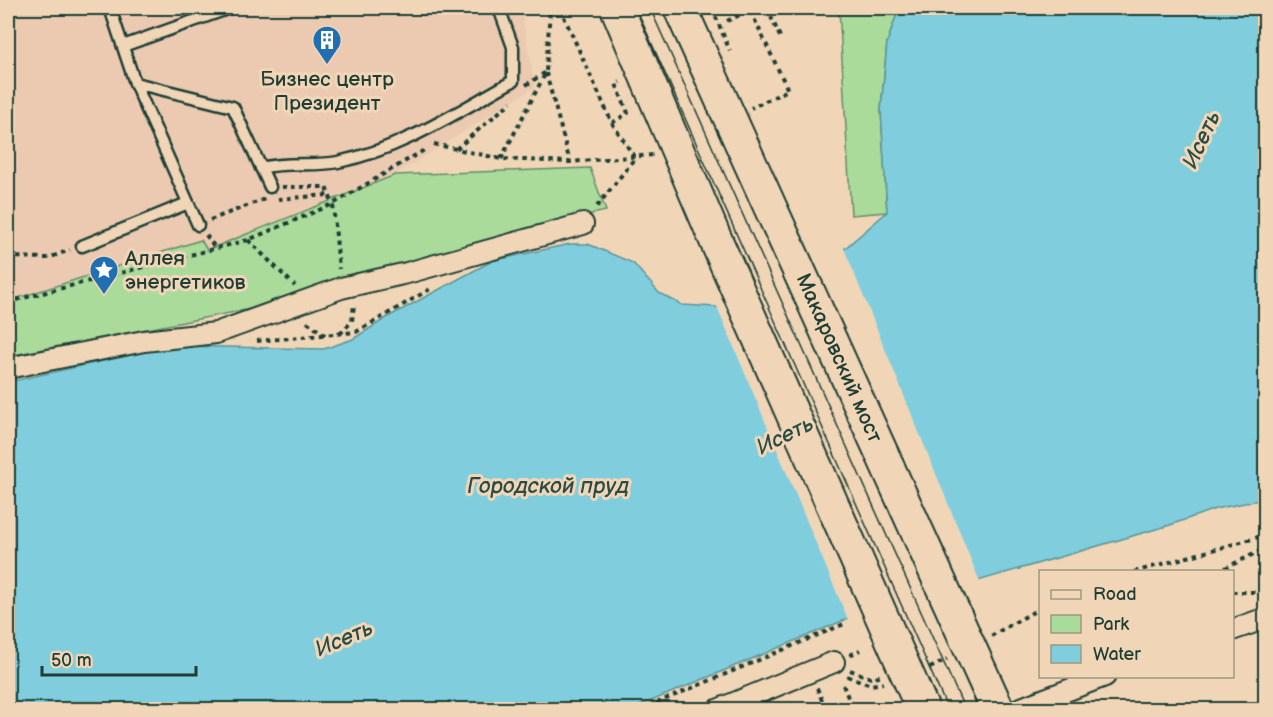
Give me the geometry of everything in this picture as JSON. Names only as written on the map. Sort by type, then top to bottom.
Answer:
[{"type":"main road","points":[[617,8],[714,236],[923,710]]},
{"type":"main road","name":"Макаровский мост","points":[[680,8],[998,710]]},
{"type":"street","points":[[8,368],[144,341],[216,333],[307,298],[583,224]]},
{"type":"street","points":[[1234,630],[1266,618]]},
{"type":"street","points":[[717,710],[834,662]]},
{"type":"street","points":[[1016,710],[1101,678]]},
{"type":"lane","points":[[110,8],[135,82],[198,225]]},
{"type":"lane","points":[[123,46],[230,8]]},
{"type":"lane","points":[[261,168],[280,163],[337,162],[406,140],[513,81],[513,47],[500,11],[494,8]]},
{"type":"lane","points":[[135,82],[233,107],[270,187]]},
{"type":"lane","points":[[82,246],[188,203]]},
{"type":"path","points":[[550,8],[546,72],[570,162]]},
{"type":"path","points":[[560,8],[612,123],[635,158]]},
{"type":"path","points":[[767,8],[781,39]]},
{"type":"path","points":[[727,21],[750,10],[788,90],[745,111]]},
{"type":"path","points":[[456,149],[546,72]]},
{"type":"path","points":[[501,159],[546,72]]},
{"type":"path","points":[[612,123],[628,113],[616,84],[623,80]]},
{"type":"path","points":[[8,302],[248,240],[333,204],[434,144],[501,159],[570,162],[649,157],[660,152]]},
{"type":"path","points":[[583,224],[635,158]]},
{"type":"path","points":[[270,187],[326,187],[333,204],[341,288],[351,300],[355,314],[340,334]]},
{"type":"path","points":[[198,225],[265,199],[329,195]]},
{"type":"path","points":[[248,240],[307,298]]},
{"type":"path","points":[[8,257],[48,258],[82,246]]},
{"type":"path","points":[[1141,570],[1266,535]]},
{"type":"path","points":[[1221,570],[1266,548]]},
{"type":"path","points":[[1234,592],[1266,592]]},
{"type":"path","points":[[640,710],[844,624]]},
{"type":"path","points":[[843,685],[853,710]]},
{"type":"shaded area","points":[[8,8],[521,8],[535,87],[395,175],[207,250],[8,301]]},
{"type":"green space","points":[[839,8],[899,8],[887,43],[881,110],[887,212],[851,215]]},
{"type":"green space","points":[[590,168],[606,211],[546,224],[419,259],[296,300],[8,356],[8,301],[201,240],[207,250],[395,175]]},
{"type":"water","name":"Городской пруд","points":[[899,8],[1265,8],[1265,499],[1215,509],[1170,525],[847,619],[632,709],[8,709],[8,382],[172,346],[324,349],[353,339],[388,317],[492,261],[570,244],[588,244],[633,263],[659,293],[682,305],[717,307],[844,249],[887,212],[881,110],[887,43]]},
{"type":"pier","points":[[843,246],[980,582],[849,622],[716,304]]},
{"type":"tram line","points":[[636,8],[948,710]]},
{"type":"tram line","points":[[650,8],[965,710]]},
{"type":"place","name":"Бизнес центр Президент","points":[[327,66]]},
{"type":"place","name":"Аллея энергетиков","points":[[104,296]]},
{"type":"water label","name":"Исеть","points":[[1202,140]]},
{"type":"water label","name":"Исеть","points":[[785,436]]},
{"type":"water label","name":"Исеть","points":[[344,639]]}]
